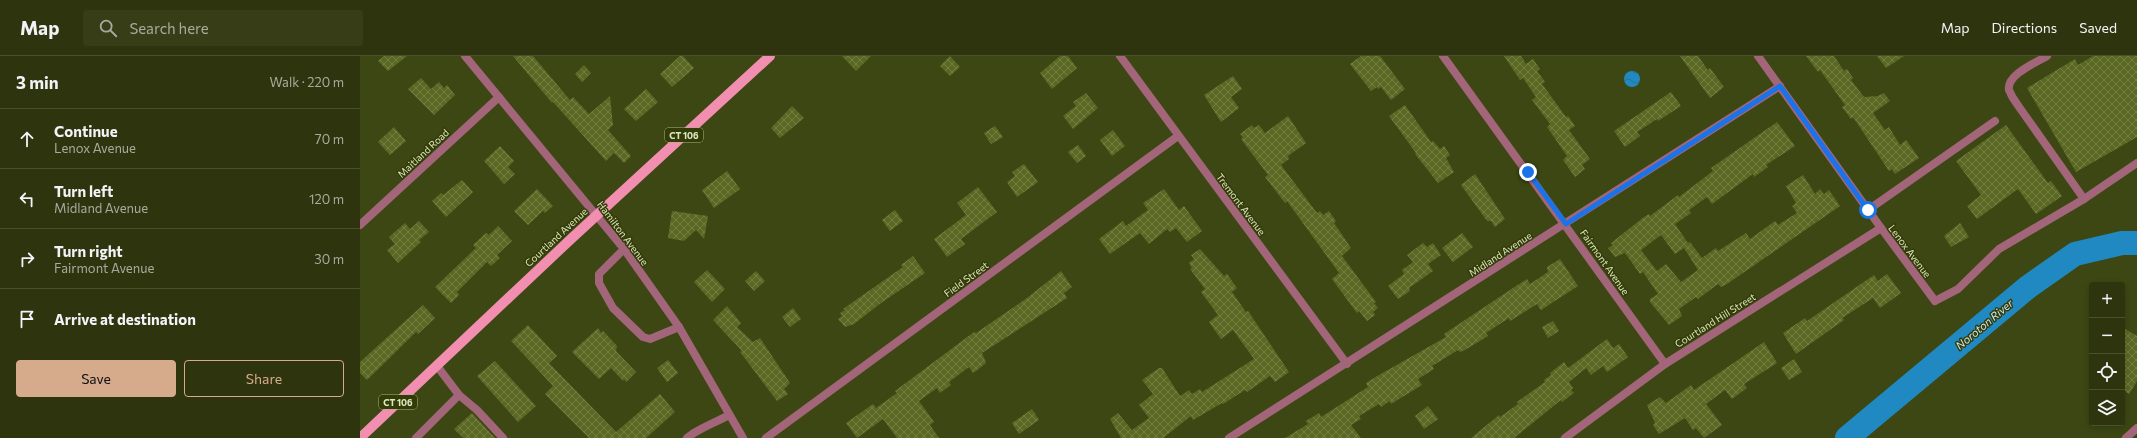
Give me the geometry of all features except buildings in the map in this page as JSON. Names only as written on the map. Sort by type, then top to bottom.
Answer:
[{"type":"main road","name":"Courtland Avenue","points":[[360,438],[597,215],[770,56]]},
{"type":"street","name":"Hamilton Avenue","points":[[465,56],[624,248],[679,327],[743,438]]},
{"type":"street","name":"Tremont Avenue","points":[[1120,56],[1347,364]]},
{"type":"street","name":"Fairmont Avenue","points":[[1443,56],[1566,224],[1665,364]]},
{"type":"street","name":"Lenox Avenue","points":[[1758,56],[1935,301],[1958,289],[1999,249],[2084,199]]},
{"type":"street","points":[[2047,56],[2016,74],[2010,82],[2009,90],[2017,104],[2084,199],[2137,163]]},
{"type":"street","name":"Midland Avenue","points":[[1229,438],[1780,86]]},
{"type":"street","name":"Maitland Road","points":[[360,225],[499,97]]},
{"type":"street","points":[[1868,210],[1995,121]]},
{"type":"street","name":"Field Street","points":[[766,438],[1178,136]]},
{"type":"street","name":"Courtland Hill Street","points":[[1565,438],[1665,364],[1881,228]]},
{"type":"street","points":[[624,248],[599,274],[599,283],[613,308],[643,338],[650,339],[679,327]]},
{"type":"street","points":[[437,366],[460,395],[477,410],[503,438]]},
{"type":"street","points":[[416,438],[460,395]]},
{"type":"street","points":[[687,438],[693,433],[706,428],[729,415]]},
{"type":"street","points":[[2126,438],[2137,428]]},
{"type":"water","points":[[1632,71],[1639,76],[1640,79],[1635,86],[1632,87],[1625,82],[1624,79],[1629,72]]},
{"type":"waterway","name":"Noroton River","points":[[1847,438],[2028,287],[2075,254],[2122,243],[2137,243]]},
{"type":"route","points":[[1528,172],[1566,224],[1780,86],[1868,210]]}]
